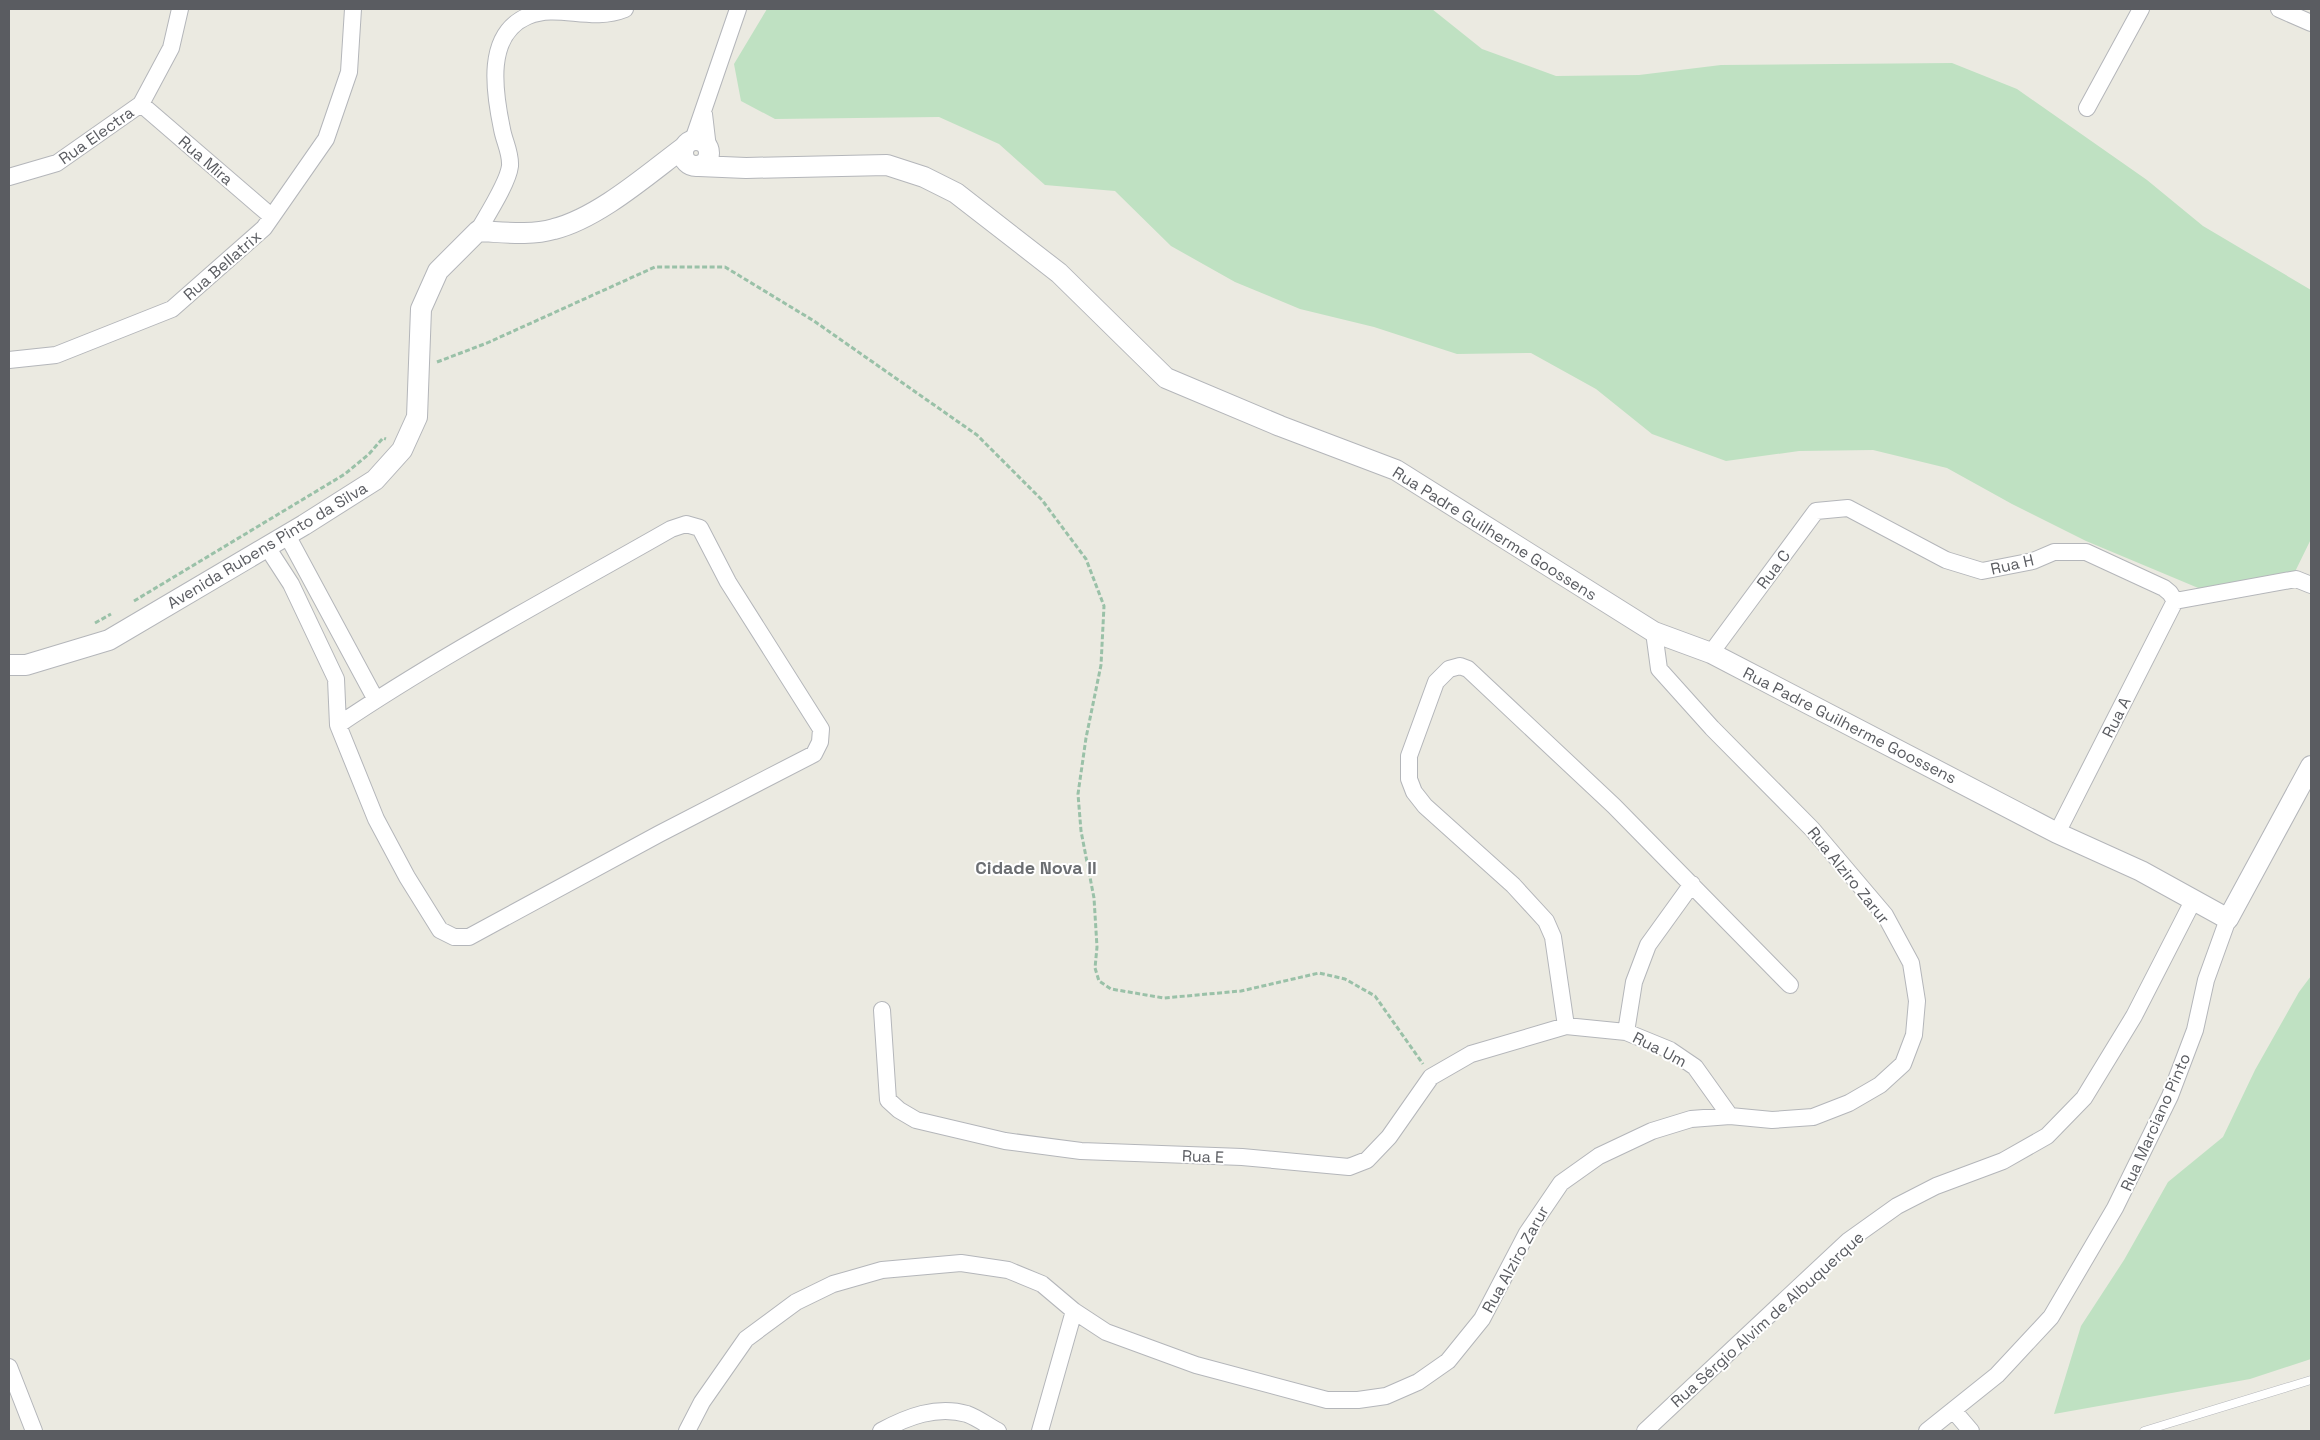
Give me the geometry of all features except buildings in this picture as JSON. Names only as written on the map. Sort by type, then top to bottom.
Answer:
[{"type":"street","name":"Rua Electra","points":[[9,177],[57,163],[140,104],[171,48],[180,9]]},
{"type":"street","name":"Rua Bellatrix","points":[[9,360],[56,355],[172,309],[264,228],[326,139],[348,72],[353,9]]},
{"type":"street","points":[[625,9],[613,14],[591,15],[544,11],[519,20],[508,29],[502,39],[496,60],[496,82],[502,130],[509,150],[510,166],[496,198],[478,231],[521,233],[554,230],[587,216],[636,184],[698,153],[704,109],[738,9]]},
{"type":"street","points":[[2087,108],[2141,9]]},
{"type":"street","points":[[2279,9],[2311,23]]},
{"type":"street","name":"Rua Mira","points":[[140,104],[271,216]]},
{"type":"street","name":"Rua Padre Guilherme Goossens","points":[[698,153],[746,168],[887,165],[924,177],[956,192],[1059,273],[1166,378],[1280,426],[1396,470],[1654,632],[1711,653],[2057,833],[2141,871],[2193,902],[2228,919]]},
{"type":"street","name":"Avenida Rubens Pinto da Silva","points":[[9,666],[26,665],[109,640],[288,535],[375,480],[402,450],[417,417],[421,309],[438,271],[478,231]]},
{"type":"street","name":"Rua H","points":[[1848,508],[1946,560],[1982,571],[2032,561],[2054,552],[2086,552],[2164,588],[2175,601]]},
{"type":"street","name":"Rua C","points":[[1711,653],[1816,511],[1848,508]]},
{"type":"street","points":[[267,547],[291,584],[336,679],[338,725],[376,819],[403,869],[440,930],[454,937],[469,937],[659,834],[814,754],[820,742],[821,729],[752,622],[728,582],[700,528],[686,524],[671,529],[376,700],[338,725]]},
{"type":"street","points":[[288,535],[376,700]]},
{"type":"street","points":[[2175,601],[2296,579],[2311,586]]},
{"type":"street","name":"Rua A","points":[[2057,833],[2175,601]]},
{"type":"street","name":"Rua Alziro Zarur","points":[[687,1431],[702,1402],[746,1339],[796,1302],[833,1284],[882,1270],[961,1263],[1008,1270],[1042,1284],[1074,1311],[1106,1332],[1196,1366],[1327,1400],[1358,1400],[1386,1396],[1418,1382],[1448,1362],[1482,1319],[1527,1232],[1561,1183],[1599,1156],[1652,1131],[1691,1119],[1730,1116],[1772,1120],[1813,1117],[1849,1103],[1880,1085],[1903,1064],[1914,1035],[1917,1001],[1911,963],[1885,915],[1812,829],[1712,728],[1659,669],[1654,632]]},
{"type":"street","points":[[1566,1026],[1553,937],[1546,921],[1512,884],[1425,806],[1414,792],[1409,779],[1409,756],[1436,682],[1448,669],[1460,666],[1468,669],[1614,806],[1790,985]]},
{"type":"street","name":"Rua Marciano Pinto","points":[[1927,1431],[1997,1375],[2051,1317],[2115,1208],[2170,1096],[2195,1030],[2206,980],[2228,919],[2311,766]]},
{"type":"street","points":[[1626,1032],[1634,982],[1648,945],[1692,884]]},
{"type":"street","name":"Rua Sérgio Alvim de Albuquerque","points":[[1645,1431],[1848,1241],[1897,1206],[1936,1186],[2003,1161],[2047,1136],[2084,1098],[2134,1016],[2193,902]]},
{"type":"street","name":"Rua E","points":[[882,1010],[888,1100],[898,1110],[916,1120],[1005,1141],[1081,1151],[1242,1157],[1349,1167],[1367,1160],[1390,1137],[1431,1077],[1471,1054],[1566,1026]]},
{"type":"street","name":"Rua Um","points":[[1566,1026],[1626,1032],[1670,1050],[1695,1067],[1730,1116]]},
{"type":"street","points":[[1040,1431],[1074,1311]]},
{"type":"street","points":[[9,1367],[34,1431]]},
{"type":"street","points":[[881,1431],[903,1419],[934,1410],[967,1414],[998,1431]]},
{"type":"street","points":[[1953,1410],[1971,1431]]},
{"type":"lane","points":[[2144,1431],[2311,1380]]},
{"type":"path","points":[[420,368],[487,343],[654,267],[725,267],[814,320],[977,435],[1042,500],[1086,559],[1104,606],[1101,665],[1086,738],[1078,794],[1081,832],[1094,898],[1097,947],[1095,968],[1099,981],[1111,989],[1164,998],[1241,991],[1319,973],[1345,979],[1375,996],[1431,1077]]},
{"type":"path","points":[[129,604],[345,474],[369,454],[383,438],[406,440]]},
{"type":"path","points":[[88,626],[113,614]]},
{"type":"green space","points":[[767,9],[1432,9],[1482,49],[1556,76],[1639,75],[1721,65],[1952,63],[2017,89],[2147,180],[2203,226],[2311,290],[2311,539],[2289,584],[2215,595],[2086,541],[2012,504],[1947,468],[1873,450],[1799,451],[1726,461],[1652,434],[1596,389],[1531,353],[1457,354],[1374,327],[1300,309],[1235,282],[1171,246],[1115,191],[1045,185],[999,144],[939,117],[775,119],[741,101],[734,64]]},
{"type":"green space","points":[[2311,976],[2311,1359],[2250,1379],[2054,1414],[2081,1326],[2124,1260],[2168,1182],[2223,1137],[2255,1070],[2299,992]]},
{"type":"district","name":"Cidade Nova II","points":[[1036,868]]}]
